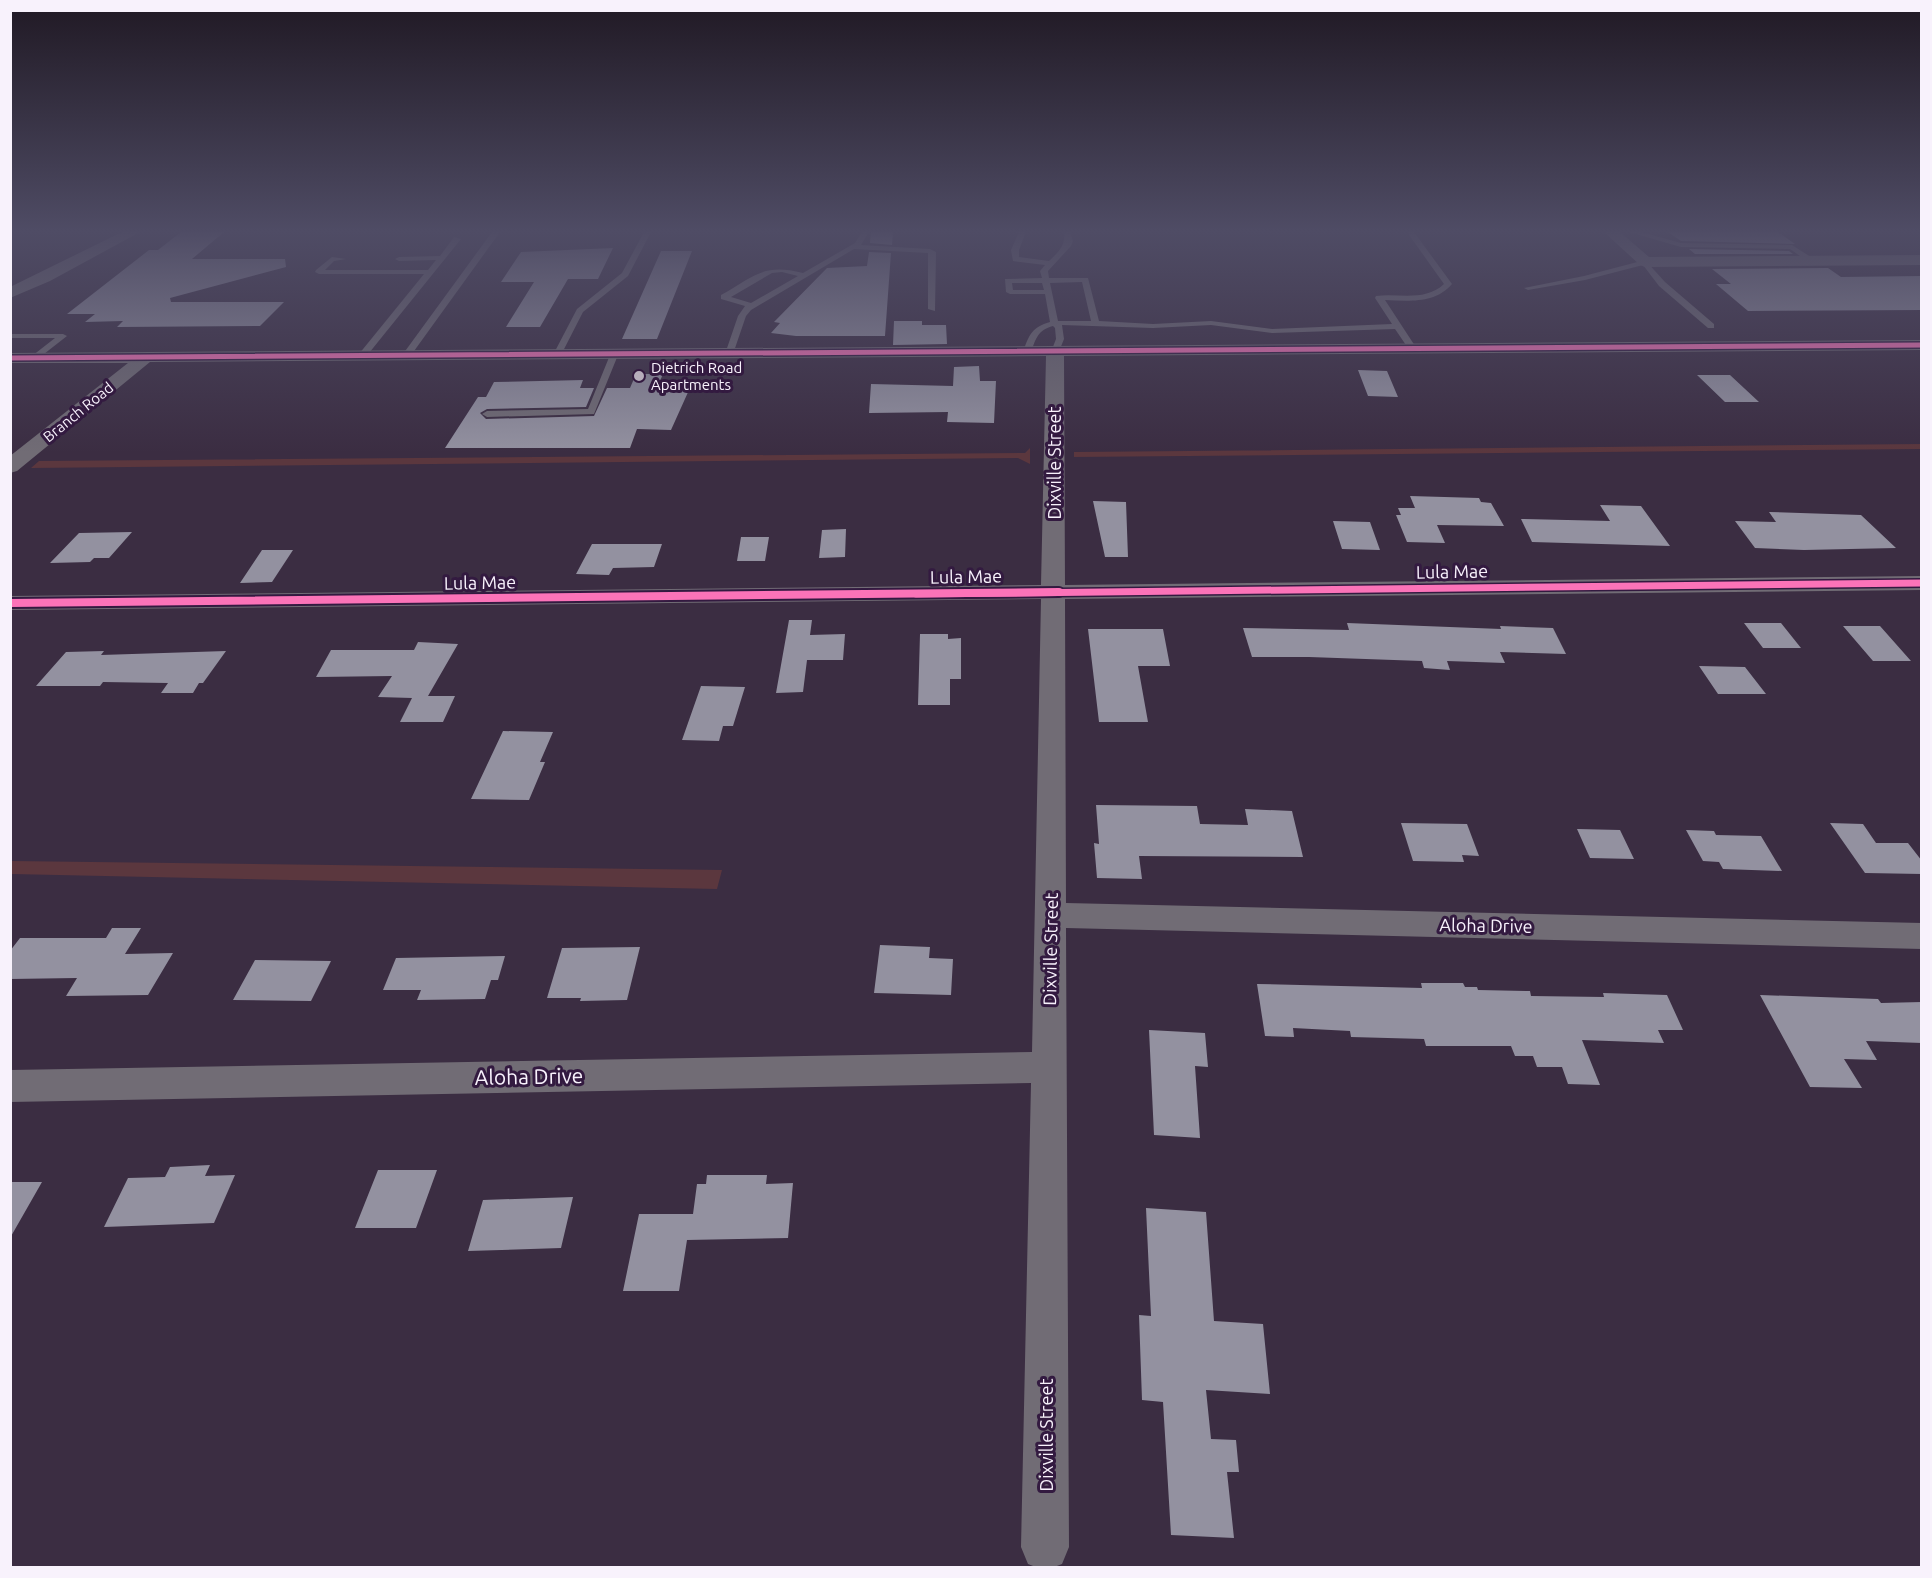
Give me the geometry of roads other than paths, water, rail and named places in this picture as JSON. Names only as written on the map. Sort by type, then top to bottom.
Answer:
[{"type":"street","points":[[10,358],[1922,345]]},
{"type":"street","name":"Dixville Street","points":[[1045,1547],[1054,352]]},
{"type":"street","name":"Branch Road","points":[[10,467],[146,357]]},
{"type":"street","name":"Lula Mae","points":[[10,603],[1922,584]]},
{"type":"street","name":"Aloha Drive","points":[[1050,915],[1922,936]]},
{"type":"street","name":"Aloha Drive","points":[[10,1086],[1048,1067]]},
{"type":"lane","points":[[362,356],[403,306]]},
{"type":"lane","points":[[406,356],[443,306]]},
{"type":"lane","points":[[557,355],[580,311],[587,306]]},
{"type":"lane","points":[[729,354],[742,316],[753,306]]},
{"type":"lane","points":[[1051,306],[1054,323],[1059,327],[1060,339],[1054,352]]},
{"type":"lane","points":[[1092,306],[1096,322]]},
{"type":"lane","points":[[1384,306],[1413,349]]},
{"type":"lane","points":[[1687,306],[1711,326]]},
{"type":"lane","points":[[1027,352],[1033,334],[1040,327],[1054,323],[1096,322],[1153,326],[1210,323],[1272,331],[1398,326]]},
{"type":"lane","points":[[10,336],[63,336],[35,358]]},
{"type":"lane","points":[[487,414],[591,412],[614,355]]},
{"type":"place","name":"Dietrich Road Apartments","points":[[639,376]]}]
